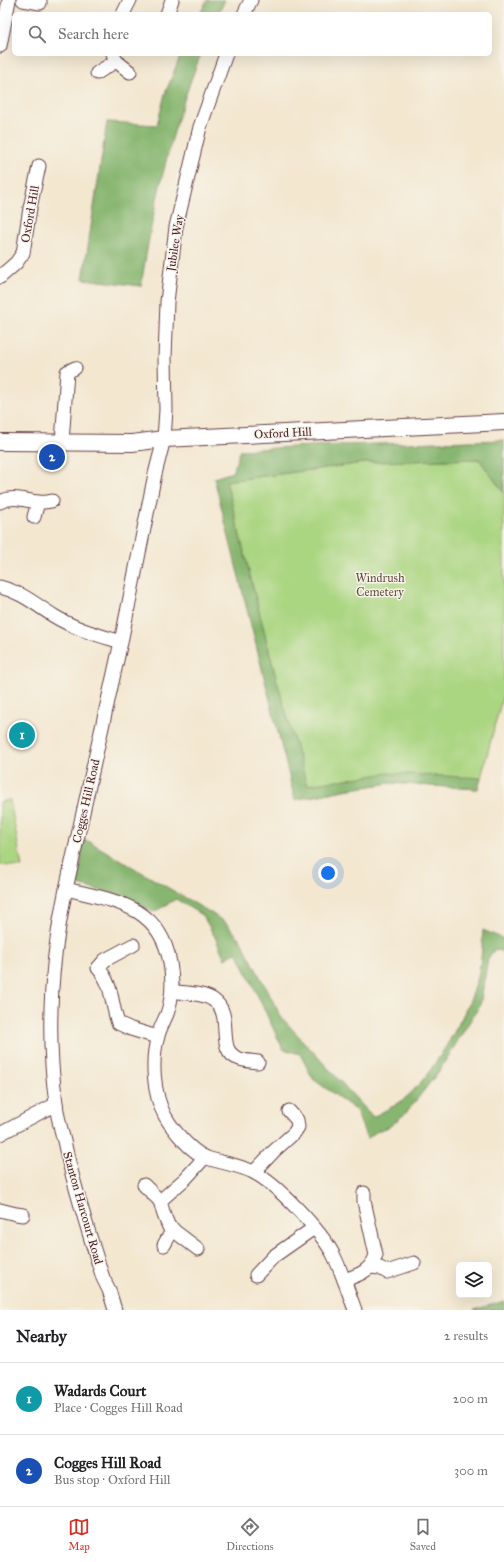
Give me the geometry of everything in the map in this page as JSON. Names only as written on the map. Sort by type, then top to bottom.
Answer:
[{"type":"main road","name":"Oxford Hill","points":[[0,442],[132,442],[164,439],[504,422]]},
{"type":"street","points":[[0,46],[9,0]]},
{"type":"street","points":[[23,0],[40,3],[40,0]]},
{"type":"street","points":[[124,12],[130,0]]},
{"type":"street","points":[[169,12],[172,0]]},
{"type":"street","points":[[245,12],[251,0]]},
{"type":"street","name":"Jubilee Way","points":[[164,439],[166,410],[165,358],[167,302],[176,227],[200,127],[225,56]]},
{"type":"street","points":[[97,73],[115,57],[130,72]]},
{"type":"street","name":"Oxford Hill","points":[[0,276],[16,263],[23,253],[30,208],[39,166]]},
{"type":"street","points":[[62,442],[67,372],[75,368]]},
{"type":"street","name":"Cogges Hill Road","points":[[56,1104],[52,1070],[51,996],[59,920],[121,642],[155,474],[164,439]]},
{"type":"street","points":[[0,502],[6,499],[18,498],[38,502],[52,501]]},
{"type":"street","points":[[34,517],[38,502]]},
{"type":"street","points":[[0,587],[21,594],[54,616],[72,625],[121,642]]},
{"type":"street","points":[[66,889],[113,901],[133,908],[143,914],[152,923],[163,939],[170,962],[172,991],[167,1014],[157,1037],[154,1063],[160,1104],[170,1124],[188,1144],[205,1157],[254,1172],[276,1189],[293,1205],[325,1242],[344,1280],[355,1310]]},
{"type":"street","points":[[134,945],[106,960],[98,968],[103,974],[109,987],[118,1023],[131,1029],[157,1037]]},
{"type":"street","points":[[172,991],[204,996],[217,1003],[225,1018],[225,1038],[227,1047],[232,1054],[239,1059],[258,1062]]},
{"type":"street","points":[[0,1134],[56,1104]]},
{"type":"street","name":"Stanton Harcourt Road","points":[[56,1104],[73,1183],[103,1278],[109,1290],[115,1310]]},
{"type":"street","points":[[254,1172],[294,1133],[298,1127],[297,1120],[289,1111]]},
{"type":"street","points":[[160,1201],[186,1178],[205,1157]]},
{"type":"street","points":[[144,1185],[160,1201],[169,1227],[198,1249]]},
{"type":"street","points":[[344,1280],[359,1275],[370,1267],[374,1262],[376,1255],[364,1201],[364,1193]]},
{"type":"street","points":[[0,1210],[24,1215]]},
{"type":"street","points":[[256,1275],[274,1256],[314,1228]]},
{"type":"street","points":[[164,1245],[173,1229]]},
{"type":"street","points":[[370,1267],[380,1268],[387,1272],[414,1263]]},
{"type":"green space","points":[[207,0],[225,0],[219,12],[201,12]]},
{"type":"green space","points":[[180,56],[200,56],[190,82],[164,168],[151,227],[141,286],[83,279],[107,122],[157,125],[165,94]]},
{"type":"green space","points":[[504,440],[504,493],[479,459],[371,462],[226,481],[276,678],[307,785],[388,773],[481,778],[478,789],[390,783],[343,790],[295,800],[214,478],[233,472],[240,450],[312,446]]},
{"type":"green space","name":"Windrush Cemetery","points":[[479,459],[504,493],[504,691],[478,789],[390,783],[343,790],[310,797],[276,678],[226,481],[371,462]]},
{"type":"green space","points":[[10,800],[22,867],[0,865],[0,802]]},
{"type":"green space","points":[[83,840],[90,842],[211,913],[227,924],[242,942],[281,1017],[373,1117],[400,1102],[413,1091],[424,1079],[444,1050],[462,1018],[474,990],[481,960],[483,930],[504,939],[504,953],[498,950],[493,951],[488,959],[480,1005],[439,1071],[407,1112],[389,1127],[377,1131],[367,1139],[356,1110],[313,1079],[300,1054],[283,1049],[237,952],[225,959],[203,916],[176,899],[154,912],[115,894],[78,885]]},
{"type":"green space","points":[[504,1301],[504,1310],[474,1310]]},
{"type":"place","name":"Cogges Hill Road","points":[[52,457]]},
{"type":"place","name":"Wadards Court","points":[[22,735]]}]
